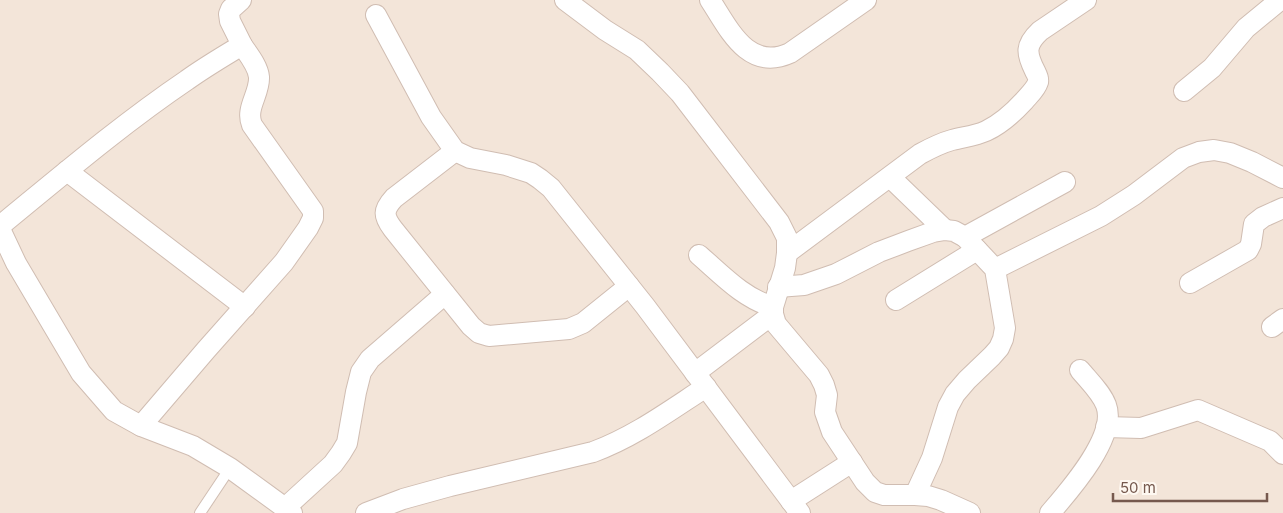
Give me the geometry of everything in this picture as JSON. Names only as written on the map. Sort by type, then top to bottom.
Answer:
[{"type":"street","points":[[565,0],[605,30],[637,50],[660,72],[680,93],[779,222],[787,238],[788,253],[773,310],[776,324],[819,375],[827,395],[825,412],[832,432],[865,482],[875,492],[884,496],[928,496],[970,513]]},
{"type":"street","points":[[710,0],[744,48],[761,57],[772,58],[782,57],[790,53],[866,0]]},
{"type":"street","points":[[788,253],[920,154],[934,146],[951,140],[984,132],[999,124],[1016,111],[1038,82],[1038,76],[1028,51],[1034,37],[1086,0]]},
{"type":"street","points":[[1184,91],[1212,68],[1246,28],[1280,0]]},
{"type":"street","points":[[141,426],[284,262],[313,218],[309,205],[250,120],[249,113],[259,78],[256,68],[230,20],[229,5]]},
{"type":"street","points":[[376,15],[431,117],[455,151],[470,158],[506,165],[531,174],[551,188],[796,507],[852,462]]},
{"type":"street","points":[[242,45],[188,79],[144,111],[67,171],[0,227],[16,263],[81,373],[114,410],[141,426],[193,446],[230,468],[289,510],[332,464],[347,443],[356,392],[362,372],[370,359],[445,294]]},
{"type":"street","points":[[995,269],[1101,216],[1134,195],[1183,158],[1199,152],[1214,150],[1230,153],[1283,178]]},
{"type":"street","points":[[455,151],[394,198],[388,205],[385,213],[387,221],[471,326],[489,336],[569,329],[583,322],[628,286]]},
{"type":"street","points":[[67,171],[245,306]]},
{"type":"street","points":[[890,177],[945,230]]},
{"type":"street","points":[[896,300],[971,243],[1065,182]]},
{"type":"street","points":[[1190,283],[1248,250],[1252,244],[1252,227],[1254,224],[1263,217],[1283,208]]},
{"type":"street","points":[[778,287],[804,285],[836,274],[879,252],[933,232],[945,230],[954,231],[971,243],[995,269],[1005,328],[1003,339],[999,348],[967,380],[948,407],[932,458],[915,495]]},
{"type":"street","points":[[699,255],[752,299],[773,310]]},
{"type":"street","points":[[366,513],[403,499],[593,452],[612,444],[651,423],[700,380],[773,310]]},
{"type":"street","points":[[1050,513],[1091,461],[1106,427],[1107,406],[1080,370]]},
{"type":"street","points":[[1106,427],[1141,428],[1198,410],[1270,441],[1283,454]]},
{"type":"lane","points":[[200,513],[230,468]]},
{"type":"shaded area","points":[[0,0],[1283,0],[1283,513],[0,513]]}]
